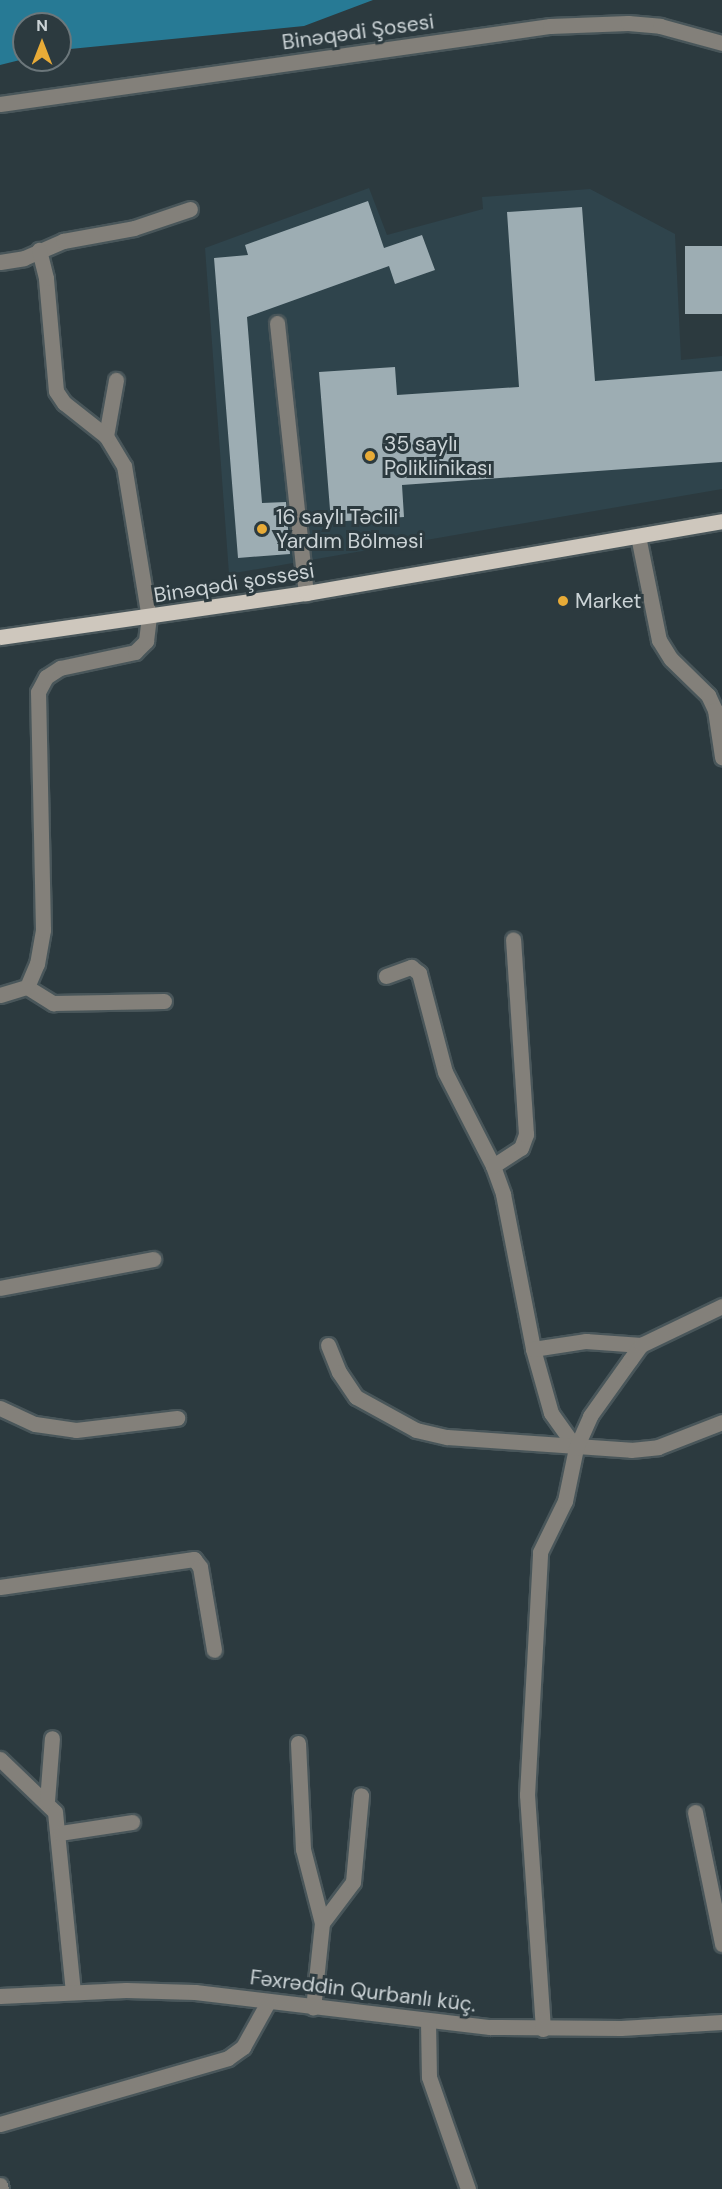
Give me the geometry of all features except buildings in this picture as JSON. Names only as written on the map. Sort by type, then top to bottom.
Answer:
[{"type":"main road","name":"Binəqədi şossesi","points":[[0,637],[149,618],[306,593],[722,521]]},
{"type":"street","name":"Binəqədi Şosesi","points":[[0,104],[550,26],[628,23],[660,26],[722,43]]},
{"type":"street","points":[[0,262],[24,258],[63,241],[134,228],[190,209]]},
{"type":"street","points":[[27,987],[37,964],[43,930],[38,692],[46,677],[60,668],[135,652],[146,640],[149,618],[124,466],[106,436],[64,403],[56,391],[46,278],[39,250]]},
{"type":"street","points":[[277,323],[306,593]]},
{"type":"street","points":[[106,436],[116,380]]},
{"type":"street","points":[[638,536],[659,640],[671,659],[708,695],[715,710],[722,757]]},
{"type":"street","points":[[493,1166],[521,1148],[526,1134],[513,939]]},
{"type":"street","points":[[386,976],[411,967],[419,973],[445,1072],[493,1166],[503,1194],[533,1349],[551,1413],[576,1448]]},
{"type":"street","points":[[0,995],[27,987],[53,1003],[164,1001]]},
{"type":"street","points":[[0,1288],[153,1259]]},
{"type":"street","points":[[543,2029],[527,1794],[540,1552],[566,1501],[576,1448],[590,1416],[641,1346],[722,1306]]},
{"type":"street","points":[[533,1349],[586,1341],[641,1346]]},
{"type":"street","points":[[328,1346],[339,1372],[356,1397],[416,1430],[447,1437],[576,1448],[658,1447],[722,1422]]},
{"type":"street","points":[[0,1408],[35,1424],[76,1430],[177,1418]]},
{"type":"street","points":[[0,1587],[194,1559],[200,1567],[214,1650]]},
{"type":"street","points":[[47,1801],[52,1738]]},
{"type":"street","points":[[298,1743],[303,1849],[322,1923],[313,2008]]},
{"type":"street","points":[[0,1760],[47,1801],[55,1812],[60,1833],[73,1991]]},
{"type":"street","points":[[322,1923],[344,1899],[353,1882],[361,1794]]},
{"type":"street","points":[[695,1812],[722,1944]]},
{"type":"street","points":[[60,1833],[132,1822]]},
{"type":"street","name":"Fəxrəddin Qurbanlı küç.","points":[[0,1996],[73,1991],[195,1992],[428,2021],[543,2029],[722,2022]]},
{"type":"street","points":[[0,2124],[228,2058],[243,2047],[268,2002]]},
{"type":"street","points":[[428,2021],[429,2078],[468,2189]]},
{"type":"shaded area","points":[[369,188],[387,235],[483,209],[482,197],[590,189],[675,234],[681,360],[722,356],[722,489],[229,574],[205,248]]},
{"type":"water","points":[[0,0],[373,0],[304,26],[72,49],[72,12],[12,12],[12,62],[0,65]]},
{"type":"place","name":"35 saylı Poliklinikası","points":[[370,456]]},
{"type":"place","name":"16 saylı Təcili Yardım Bölməsi","points":[[262,529]]},
{"type":"place","name":"Market","points":[[563,601]]}]
